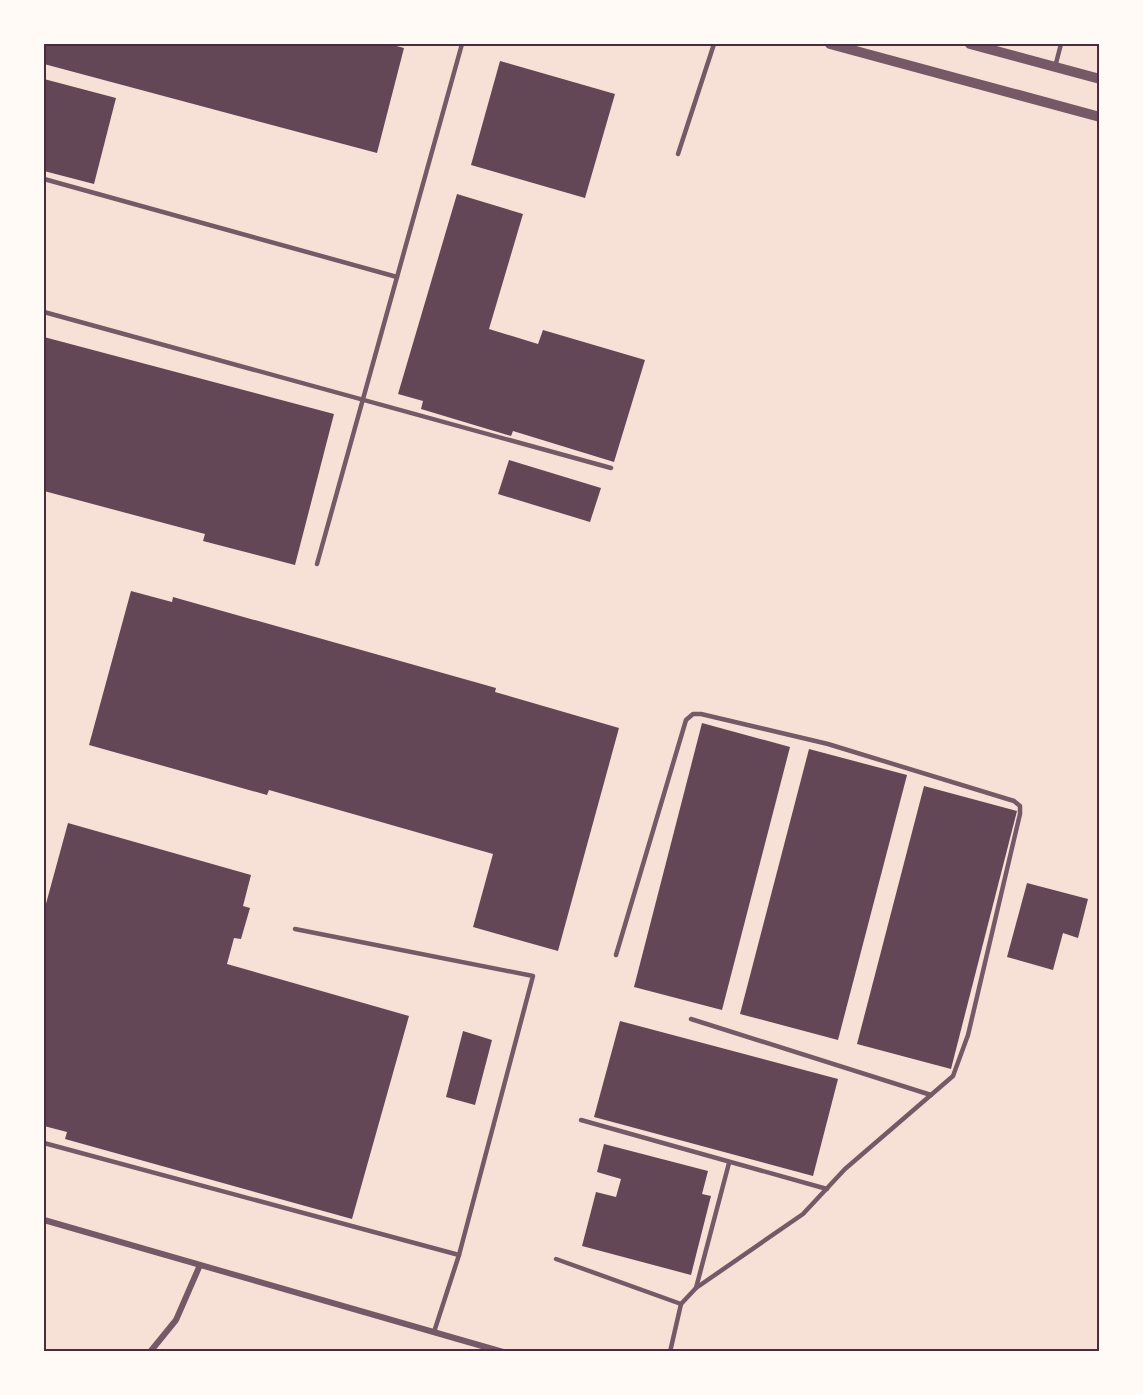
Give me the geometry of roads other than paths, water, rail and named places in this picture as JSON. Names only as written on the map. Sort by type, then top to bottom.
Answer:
[{"type":"street","points":[[830,44],[1100,117]]},
{"type":"street","points":[[970,44],[1100,79]]},
{"type":"street","points":[[44,1220],[503,1352]]},
{"type":"street","points":[[150,1352],[176,1320],[200,1265]]},
{"type":"lane","points":[[317,564],[462,44]]},
{"type":"lane","points":[[678,154],[714,44]]},
{"type":"lane","points":[[1055,67],[1061,44]]},
{"type":"lane","points":[[44,179],[397,277]]},
{"type":"lane","points":[[44,312],[611,468]]},
{"type":"lane","points":[[616,956],[686,720],[693,714],[702,714],[828,744],[1014,801],[1020,806],[968,1035],[953,1076],[845,1169],[803,1214],[696,1288],[681,1305],[670,1352]]},
{"type":"lane","points":[[295,928],[534,976],[459,1255],[434,1332]]},
{"type":"lane","points":[[691,1019],[931,1095]]},
{"type":"lane","points":[[580,1120],[827,1189]]},
{"type":"lane","points":[[44,1143],[459,1255]]},
{"type":"lane","points":[[696,1288],[729,1163]]},
{"type":"lane","points":[[556,1259],[681,1305]]}]
